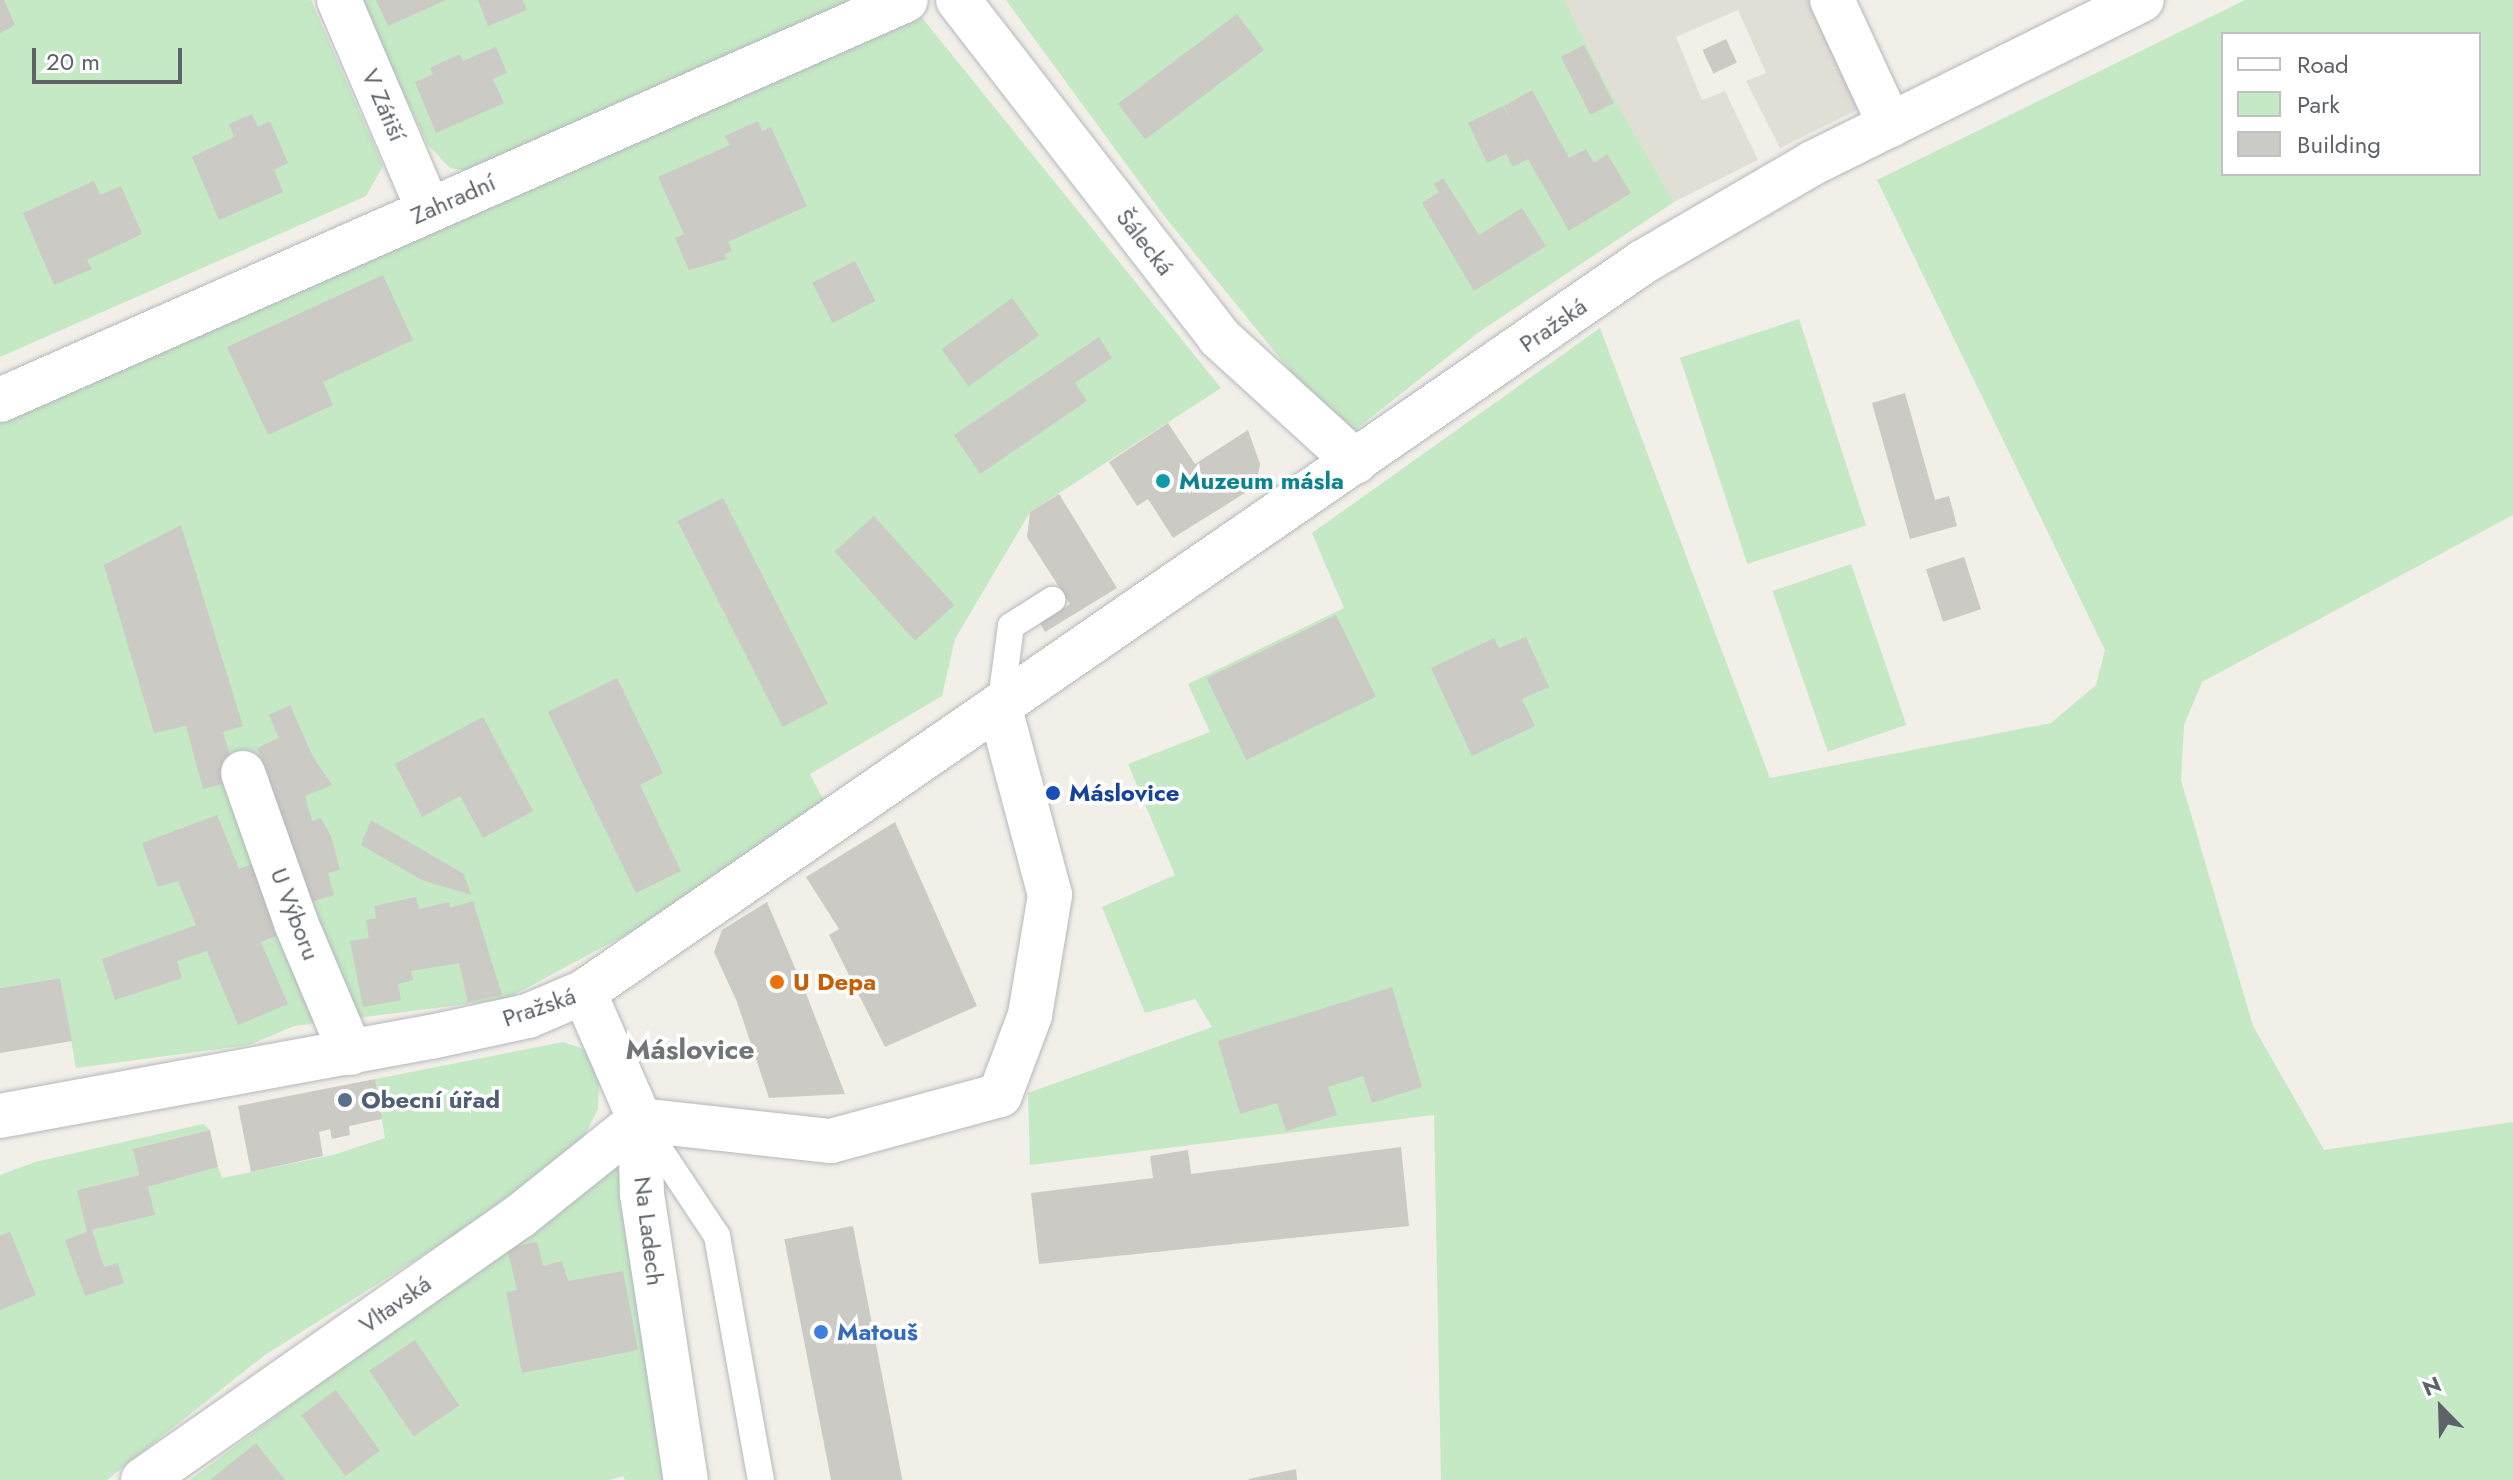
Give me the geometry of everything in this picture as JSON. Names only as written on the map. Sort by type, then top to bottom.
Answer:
[{"type":"street","name":"V Zátiší","points":[[339,0],[428,209]]},
{"type":"street","name":"Zahradní","points":[[0,400],[906,0]]},
{"type":"street","name":"Šálecká","points":[[958,0],[1219,337],[1356,462]]},
{"type":"street","points":[[1832,0],[1890,125]]},
{"type":"street","name":"Pražská","points":[[0,1116],[351,1053],[528,1016],[584,992],[1643,262],[1813,163],[2142,0]]},
{"type":"street","points":[[640,1120],[831,1141],[1000,1095],[1030,1015],[1050,895],[1000,708]]},
{"type":"street","name":"U Výboru","points":[[243,773],[296,923],[351,1053]]},
{"type":"street","name":"Na Ladech","points":[[584,992],[640,1120],[642,1194],[686,1480]]},
{"type":"street","name":"Vltavská","points":[[143,1480],[520,1216],[640,1120]]},
{"type":"lane","points":[[1000,708],[1011,626],[1052,600]]},
{"type":"lane","points":[[640,1120],[717,1236],[761,1480]]},
{"type":"shaded area","points":[[1565,0],[1812,0],[1861,108],[1780,148],[1746,81],[1766,73],[1738,10],[1676,37],[1702,100],[1725,91],[1758,160],[1674,202],[1605,82]]},
{"type":"green space","points":[[0,0],[311,0],[383,166],[366,196],[0,357]]},
{"type":"green space","points":[[359,0],[857,0],[474,172],[450,168],[428,145]]},
{"type":"green space","points":[[1006,0],[1565,0],[1605,82],[1674,202],[1479,332],[1345,438],[1165,217]]},
{"type":"green space","points":[[2245,0],[2513,0],[2513,515],[2202,682],[2184,725],[2181,780],[2253,1026],[2324,1150],[2513,1122],[2513,1480],[1441,1480],[1434,1115],[1030,1165],[1028,1093],[1212,1027],[1195,999],[1145,1013],[1102,907],[1175,875],[1128,764],[1210,732],[1188,684],[1344,608],[1312,533],[1600,328],[1770,778],[2051,723],[2096,685],[2105,650],[1877,180]]},
{"type":"green space","points":[[919,14],[1221,388],[1030,512],[955,639],[942,696],[810,774],[824,801],[642,926],[506,999],[294,1026],[249,1045],[76,1068],[60,978],[0,988],[0,421]]},
{"type":"green space","points":[[1799,319],[1866,525],[1747,564],[1680,358]]},
{"type":"green space","points":[[1851,564],[1906,725],[1828,752],[1773,591]]},
{"type":"green space","points":[[563,1042],[589,1051],[599,1083],[598,1109],[581,1142],[464,1229],[265,1355],[107,1480],[0,1480],[0,1175],[35,1162],[203,1124],[210,1130],[134,1149],[139,1175],[77,1190],[88,1231],[154,1215],[148,1187],[218,1167],[222,1178],[333,1155],[385,1138],[375,1079]]},
{"type":"green space","points":[[625,1156],[637,1227],[630,1267],[647,1342],[669,1480],[625,1480],[623,1476],[610,1480],[190,1480]]},
{"type":"building","points":[[0,0],[4,0],[15,25],[0,33]]},
{"type":"building","points":[[376,0],[446,0],[388,26]]},
{"type":"building","points":[[478,0],[523,0],[527,10],[488,26]]},
{"type":"building","points":[[1237,14],[1264,50],[1145,140],[1118,104]]},
{"type":"building","points":[[1726,39],[1737,63],[1713,74],[1702,50]]},
{"type":"building","points":[[1584,45],[1614,103],[1590,115],[1561,57]]},
{"type":"building","points":[[496,47],[507,73],[493,79],[504,103],[436,133],[415,82],[433,74],[430,68],[460,54],[463,61]]},
{"type":"building","points":[[1532,90],[1569,158],[1586,149],[1594,163],[1607,154],[1631,193],[1569,231],[1528,159],[1513,167],[1506,154],[1487,163],[1468,123],[1503,106],[1514,127],[1504,106]]},
{"type":"building","points":[[252,114],[258,127],[270,121],[288,163],[274,170],[283,192],[219,220],[192,157],[234,137],[229,124]]},
{"type":"building","points":[[758,121],[762,131],[771,127],[807,206],[728,242],[732,251],[725,254],[727,259],[689,270],[675,238],[684,234],[658,177],[730,145],[725,136]]},
{"type":"building","points":[[1443,178],[1479,235],[1522,208],[1546,246],[1474,291],[1422,203],[1439,192],[1434,184]]},
{"type":"building","points":[[94,181],[100,195],[121,186],[142,234],[87,260],[92,269],[54,285],[23,213]]},
{"type":"building","points":[[855,261],[875,301],[833,323],[812,283]]},
{"type":"building","points":[[383,275],[413,340],[323,382],[333,405],[268,435],[227,347]]},
{"type":"building","points":[[1012,298],[1039,335],[969,386],[942,349]]},
{"type":"building","points":[[1099,337],[1112,358],[1075,383],[1087,401],[980,474],[954,435]]},
{"type":"building","points":[[1905,393],[1935,500],[1949,496],[1957,526],[1910,539],[1872,403]]},
{"type":"building","name":"Muzeum másla","points":[[1168,423],[1195,464],[1248,430],[1260,464],[1256,486],[1173,538],[1148,499],[1137,506],[1109,462]]},
{"type":"building","points":[[1059,494],[1117,588],[1045,632],[1040,623],[1070,604],[1027,537],[1030,512]]},
{"type":"building","points":[[723,498],[828,704],[782,727],[678,521]]},
{"type":"building","points":[[874,516],[954,605],[915,641],[835,551]]},
{"type":"building","points":[[181,525],[243,726],[223,732],[237,780],[203,789],[186,726],[154,733],[104,565]]},
{"type":"building","points":[[1964,557],[1981,609],[1943,622],[1926,569]]},
{"type":"building","points":[[1336,615],[1376,697],[1246,760],[1207,678]]},
{"type":"building","points":[[1526,637],[1549,687],[1522,699],[1535,726],[1472,756],[1431,668],[1494,638],[1499,648]]},
{"type":"building","points":[[617,678],[663,773],[640,785],[681,871],[636,893],[548,712]]},
{"type":"building","points":[[290,705],[313,757],[332,785],[305,796],[312,821],[321,818],[331,836],[340,870],[328,873],[334,895],[297,906],[269,806],[269,776],[257,748],[279,738],[269,715]]},
{"type":"building","points":[[483,717],[533,811],[483,838],[460,796],[422,817],[395,764]]},
{"type":"building","points":[[217,815],[239,869],[260,861],[288,931],[261,942],[288,1004],[238,1025],[207,951],[177,961],[182,978],[115,1000],[102,959],[196,925],[178,881],[158,887],[142,843]]},
{"type":"building","points":[[371,820],[464,874],[471,895],[422,880],[361,845]]},
{"type":"building","points":[[895,822],[977,1006],[885,1047],[829,935],[839,929],[806,877]]},
{"type":"building","points":[[416,897],[419,909],[449,902],[450,908],[473,901],[502,995],[468,1002],[459,963],[411,971],[413,980],[398,984],[401,1000],[363,1007],[350,941],[369,938],[366,920],[376,918],[374,906]]},
{"type":"building","points":[[767,902],[845,1094],[769,1098],[737,1002],[714,952],[722,930]]},
{"type":"building","points":[[60,978],[72,1041],[0,1053],[0,988]]},
{"type":"building","points":[[1392,987],[1422,1087],[1372,1103],[1363,1076],[1328,1087],[1337,1115],[1286,1131],[1277,1103],[1240,1114],[1218,1041]]},
{"type":"building","points":[[375,1079],[382,1119],[349,1126],[350,1135],[332,1139],[330,1129],[319,1132],[323,1156],[251,1172],[238,1106]]},
{"type":"building","points":[[210,1130],[218,1167],[148,1187],[155,1215],[92,1230],[104,1267],[118,1263],[124,1283],[85,1296],[65,1240],[87,1232],[77,1190],[139,1175],[133,1149]]},
{"type":"building","points":[[1401,1147],[1409,1226],[1039,1264],[1031,1193],[1153,1178],[1150,1156],[1188,1150],[1191,1174]]},
{"type":"building","points":[[853,1226],[902,1480],[831,1480],[784,1239]]},
{"type":"building","points":[[10,1232],[36,1295],[0,1310],[0,1236]]},
{"type":"building","points":[[537,1242],[543,1266],[562,1261],[568,1281],[623,1271],[638,1350],[522,1373],[506,1292],[517,1290],[507,1248]]},
{"type":"building","points":[[415,1340],[459,1405],[414,1436],[369,1371]]},
{"type":"building","points":[[336,1390],[380,1451],[345,1476],[301,1415]]},
{"type":"building","points":[[256,1443],[285,1480],[210,1480]]},
{"type":"building","points":[[1296,1469],[1297,1480],[1249,1480],[1249,1479]]},
{"type":"place","name":"Muzeum másla","points":[[1163,481]]},
{"type":"place","name":"Máslovice","points":[[1053,793]]},
{"type":"place","name":"U Depa","points":[[777,982]]},
{"type":"place","name":"Obecní úřad","points":[[345,1100]]},
{"type":"place","name":"Matouš","points":[[821,1332]]},
{"type":"district","name":"Máslovice","points":[[690,1050]]}]
